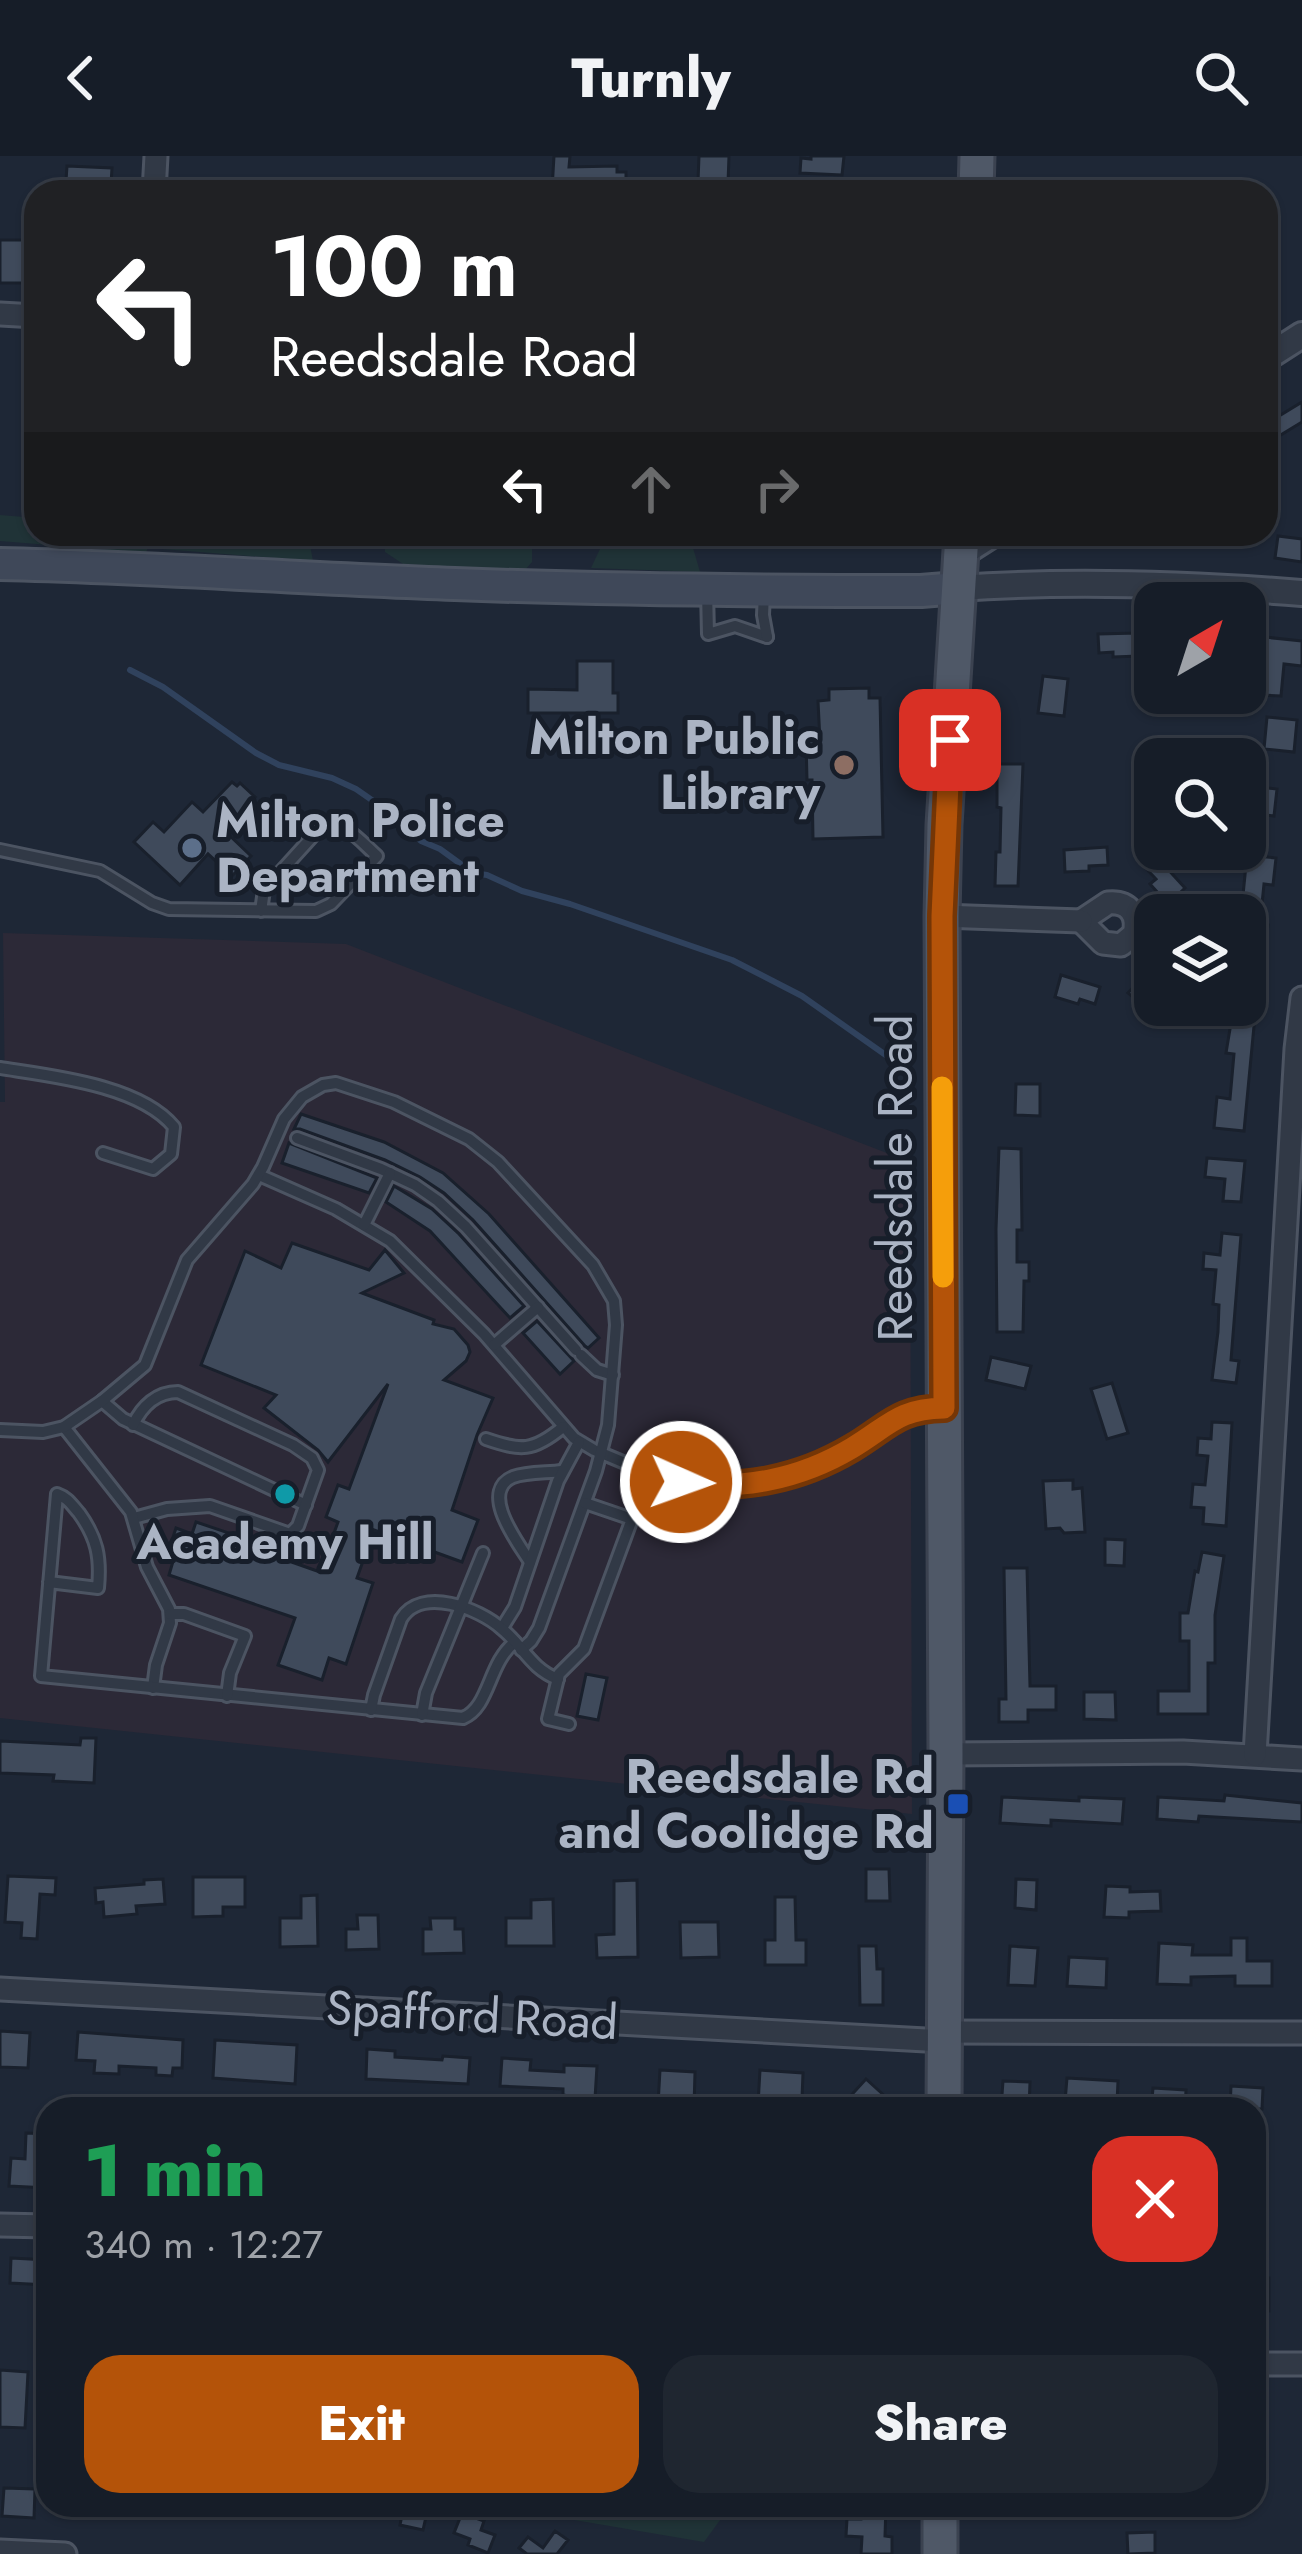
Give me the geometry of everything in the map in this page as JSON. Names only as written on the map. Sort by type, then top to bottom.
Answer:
[{"type":"main road","points":[[0,564],[460,585],[920,591],[960,559]]},
{"type":"main road","name":"Reedsdale Road","points":[[944,2097],[942,916],[960,559]]},
{"type":"main road","points":[[940,2517],[940,2554]]},
{"type":"street","points":[[960,559],[1010,585],[1302,593]]},
{"type":"street","points":[[942,916],[1081,921]]},
{"type":"street","points":[[1255,1755],[1295,1195],[1302,998]]},
{"type":"street","points":[[946,1754],[1183,1752],[1302,1759]]},
{"type":"street","name":"Spafford Road","points":[[0,1989],[944,2036],[1302,2033]]},
{"type":"street","points":[[0,2225],[36,2226]]},
{"type":"street","points":[[1266,2364],[1302,2364]]},
{"type":"street","points":[[0,2551],[65,2554]]},
{"type":"lane","points":[[707,591],[708,634],[735,626],[767,637],[764,591]]},
{"type":"lane","points":[[0,850],[100,871],[169,910],[307,912],[324,908],[376,856],[348,830],[328,823],[268,885],[261,911]]},
{"type":"lane","points":[[0,1068],[83,1082],[143,1103],[164,1114],[174,1127],[172,1154],[153,1169],[104,1153]]},
{"type":"lane","points":[[0,1430],[43,1432],[64,1427],[145,1365],[187,1260],[259,1175],[287,1113],[323,1085],[336,1083],[406,1106],[480,1146],[558,1225],[603,1279],[615,1309],[611,1412],[585,1503],[539,1628],[531,1641],[499,1659],[472,1714],[458,1718],[371,1711],[41,1676],[49,1582],[57,1495],[69,1500],[95,1539],[98,1588],[49,1582]]},
{"type":"lane","points":[[278,1131],[423,1190],[446,1207],[597,1370],[613,1375]]},
{"type":"lane","points":[[364,1225],[390,1173]]},
{"type":"lane","points":[[259,1175],[326,1204],[389,1241],[494,1345],[579,1442],[649,1473],[712,1485],[761,1482],[828,1462],[907,1412],[944,1408]]},
{"type":"lane","points":[[494,1345],[538,1307]]},
{"type":"lane","points":[[133,1425],[152,1400],[172,1391],[184,1393],[293,1445],[312,1458],[318,1470],[290,1534],[210,1506],[167,1509],[134,1518]]},
{"type":"lane","points":[[102,1401],[133,1425],[306,1505]]},
{"type":"lane","points":[[64,1427],[134,1518],[147,1567],[170,1614],[153,1688]]},
{"type":"lane","points":[[485,1439],[509,1447],[530,1447],[563,1427]]},
{"type":"lane","points":[[502,1628],[514,1607],[562,1471],[579,1442]]},
{"type":"lane","points":[[530,1562],[500,1511],[504,1484],[511,1478],[562,1471]]},
{"type":"lane","points":[[569,1724],[548,1719],[558,1679],[587,1643],[632,1519],[585,1503]]},
{"type":"lane","points":[[422,1714],[483,1552]]},
{"type":"lane","points":[[371,1711],[406,1610],[414,1604],[460,1608],[502,1628],[539,1670],[558,1679]]},
{"type":"lane","points":[[170,1614],[184,1614],[245,1636],[230,1673],[227,1696]]},
{"type":"shaded area","points":[[3,933],[346,944],[910,1162],[912,1814],[0,1718]]},
{"type":"green space","points":[[0,515],[24,517],[24,543],[0,541]]},
{"type":"green space","points":[[61,546],[148,546],[146,553]]},
{"type":"green space","points":[[310,546],[313,561],[162,549]]},
{"type":"green space","points":[[385,546],[532,546],[532,562],[524,571],[403,564],[385,552]]},
{"type":"green space","points":[[601,546],[692,546],[700,572],[591,568]]},
{"type":"green space","points":[[556,2517],[722,2517],[704,2542]]},
{"type":"building","points":[[554,156],[570,156],[569,167],[617,166],[617,172],[626,172],[626,180],[553,180]]},
{"type":"building","points":[[699,156],[729,156],[728,180],[698,180]]},
{"type":"building","points":[[844,156],[842,175],[800,173],[801,158]]},
{"type":"building","points":[[67,166],[112,168],[111,180],[66,180]]},
{"type":"building","points":[[0,240],[24,240],[24,283],[0,283]]},
{"type":"building","points":[[1302,402],[1302,422],[1278,437],[1278,417]]},
{"type":"building","points":[[1278,536],[1302,539],[1302,562],[1275,558]]},
{"type":"building","points":[[1134,633],[1134,656],[1099,653],[1098,634]]},
{"type":"building","points":[[1266,637],[1302,641],[1302,666],[1284,664],[1281,696],[1266,695]]},
{"type":"building","points":[[577,661],[613,661],[618,713],[528,713],[528,689],[577,690]]},
{"type":"building","points":[[1043,676],[1068,679],[1064,716],[1038,713]]},
{"type":"building","name":"Milton Public Library","points":[[869,688],[869,698],[880,698],[883,837],[813,839],[806,741],[820,741],[818,701],[829,700],[829,689]]},
{"type":"building","points":[[1267,717],[1297,720],[1294,752],[1266,749]]},
{"type":"building","points":[[997,764],[1023,764],[1018,886],[995,886],[1001,808],[997,807]]},
{"type":"building","name":"Milton Police Department","points":[[232,782],[255,797],[233,821],[237,824],[228,834],[251,856],[232,876],[208,854],[180,885],[134,842],[153,822],[164,832],[192,802],[203,812]]},
{"type":"building","points":[[1266,788],[1277,789],[1274,816],[1266,815]]},
{"type":"building","points":[[1107,847],[1108,865],[1065,872],[1064,850]]},
{"type":"building","points":[[1266,857],[1276,858],[1273,885],[1264,884],[1263,894],[1243,894],[1246,870],[1266,870]]},
{"type":"building","points":[[1148,870],[1169,870],[1185,888],[1179,894],[1159,894],[1150,884],[1156,879]]},
{"type":"building","points":[[1061,975],[1100,987],[1095,1004],[1055,997]]},
{"type":"building","points":[[1230,1026],[1254,1026],[1244,1131],[1214,1128],[1217,1097],[1230,1099],[1234,1054],[1226,1053]]},
{"type":"building","points":[[1016,1084],[1040,1084],[1040,1116],[1015,1115]]},
{"type":"building","points":[[301,1114],[384,1142],[443,1173],[489,1214],[599,1338],[585,1346],[444,1193],[385,1160],[294,1129]]},
{"type":"building","points":[[289,1143],[377,1178],[369,1193],[282,1163]]},
{"type":"building","points":[[999,1148],[1021,1149],[1022,1230],[1017,1230],[1017,1262],[1029,1262],[1023,1332],[997,1332]]},
{"type":"building","points":[[1207,1158],[1245,1161],[1241,1202],[1223,1201],[1225,1179],[1205,1177]]},
{"type":"building","points":[[394,1186],[432,1209],[524,1306],[510,1318],[430,1231],[386,1202]]},
{"type":"building","points":[[1222,1233],[1241,1235],[1231,1360],[1239,1361],[1236,1383],[1212,1380],[1219,1305],[1213,1304],[1216,1270],[1203,1269],[1204,1253],[1220,1255]]},
{"type":"building","points":[[292,1243],[369,1270],[385,1250],[404,1273],[362,1293],[454,1329],[470,1352],[444,1380],[493,1398],[452,1510],[478,1520],[462,1562],[374,1530],[357,1578],[373,1583],[346,1664],[329,1658],[322,1680],[278,1665],[295,1618],[169,1575],[174,1558],[167,1556],[176,1528],[192,1534],[196,1522],[285,1552],[283,1559],[320,1572],[338,1522],[326,1517],[338,1485],[349,1489],[388,1384],[328,1462],[264,1408],[276,1395],[201,1365],[245,1251],[281,1268]]},
{"type":"building","points":[[537,1321],[574,1361],[560,1374],[523,1333]]},
{"type":"building","points":[[991,1357],[1031,1366],[1025,1389],[986,1380]]},
{"type":"building","points":[[1112,1383],[1128,1433],[1107,1439],[1091,1389]]},
{"type":"building","points":[[1212,1422],[1232,1423],[1226,1526],[1203,1524],[1204,1508],[1191,1507],[1193,1484],[1205,1485],[1208,1456],[1197,1455],[1198,1438],[1211,1439]]},
{"type":"building","points":[[1073,1480],[1073,1489],[1082,1488],[1085,1532],[1046,1529],[1043,1481]]},
{"type":"building","points":[[1105,1539],[1125,1540],[1124,1566],[1105,1565]]},
{"type":"building","points":[[1202,1552],[1224,1556],[1215,1615],[1215,1663],[1208,1663],[1208,1714],[1158,1714],[1158,1691],[1189,1691],[1189,1641],[1180,1641],[1180,1613],[1188,1613]]},
{"type":"building","points":[[1004,1568],[1027,1568],[1030,1686],[1056,1686],[1056,1710],[1028,1710],[1028,1722],[999,1722],[999,1699],[1006,1699]]},
{"type":"building","points":[[586,1674],[607,1678],[598,1720],[577,1716]]},
{"type":"building","points":[[1084,1692],[1115,1692],[1116,1720],[1084,1719]]},
{"type":"building","points":[[81,1738],[96,1738],[94,1783],[53,1781],[54,1775],[0,1773],[0,1741],[80,1745]]},
{"type":"building","points":[[1225,1795],[1302,1803],[1302,1822],[1199,1816],[1198,1822],[1157,1819],[1158,1797],[1224,1801]]},
{"type":"building","points":[[1002,1797],[1124,1799],[1122,1824],[1000,1823]]},
{"type":"building","points":[[866,1869],[889,1869],[890,1901],[866,1901]]},
{"type":"building","points":[[8,1876],[56,1878],[55,1895],[40,1894],[37,1939],[21,1938],[22,1923],[5,1922]]},
{"type":"building","points":[[193,1877],[245,1877],[245,1907],[223,1907],[223,1916],[193,1917]]},
{"type":"building","points":[[163,1879],[165,1904],[136,1906],[137,1914],[104,1917],[103,1902],[96,1903],[95,1888]]},
{"type":"building","points":[[1016,1879],[1037,1880],[1036,1910],[1015,1908]]},
{"type":"building","points":[[637,1880],[638,1957],[597,1958],[596,1935],[614,1934],[614,1881]]},
{"type":"building","points":[[1106,1886],[1130,1887],[1130,1892],[1160,1891],[1161,1911],[1129,1912],[1129,1918],[1104,1917]]},
{"type":"building","points":[[317,1895],[318,1946],[280,1947],[280,1918],[301,1918],[301,1896]]},
{"type":"building","points":[[775,1897],[795,1897],[796,1940],[806,1940],[806,1965],[765,1965],[765,1940],[775,1940]]},
{"type":"building","points":[[553,1899],[554,1946],[506,1946],[506,1918],[531,1918],[531,1900]]},
{"type":"building","points":[[357,1915],[378,1915],[379,1949],[346,1950],[346,1929],[358,1929]]},
{"type":"building","points":[[430,1918],[455,1918],[455,1929],[463,1929],[464,1953],[423,1954],[423,1929],[431,1929]]},
{"type":"building","points":[[680,1922],[718,1922],[719,1957],[681,1958]]},
{"type":"building","points":[[1231,1938],[1247,1938],[1247,1961],[1272,1961],[1272,1986],[1235,1986],[1235,1976],[1191,1977],[1191,1985],[1157,1984],[1159,1943],[1193,1945],[1192,1955],[1231,1955]]},
{"type":"building","points":[[859,1946],[876,1946],[877,1969],[883,1969],[883,2005],[860,2005]]},
{"type":"building","points":[[1010,1946],[1038,1948],[1035,1986],[1008,1985]]},
{"type":"building","points":[[1069,1957],[1107,1959],[1106,1988],[1067,1986]]},
{"type":"building","points":[[0,2031],[30,2033],[28,2068],[0,2067]]},
{"type":"building","points":[[78,2032],[183,2040],[182,2068],[173,2068],[172,2076],[156,2075],[156,2068],[119,2066],[119,2074],[94,2073],[95,2061],[76,2060]]},
{"type":"building","points":[[215,2040],[297,2045],[295,2084],[213,2078]]},
{"type":"building","points":[[367,2049],[395,2051],[395,2057],[470,2058],[468,2084],[366,2079]]},
{"type":"building","points":[[502,2058],[531,2060],[530,2070],[564,2072],[564,2065],[597,2066],[595,2097],[570,2097],[563,2095],[563,2089],[500,2086]]},
{"type":"building","points":[[660,2070],[695,2072],[694,2097],[658,2097]]},
{"type":"building","points":[[760,2070],[803,2073],[802,2097],[758,2097]]},
{"type":"building","points":[[1067,2078],[1118,2081],[1117,2097],[1065,2097]]},
{"type":"building","points":[[866,2079],[886,2097],[850,2097]]},
{"type":"building","points":[[1003,2081],[1030,2082],[1029,2097],[1002,2097]]},
{"type":"building","points":[[1231,2086],[1263,2088],[1263,2097],[1231,2097]]},
{"type":"building","points":[[1153,2088],[1186,2090],[1186,2097],[1152,2097]]},
{"type":"building","points":[[26,2133],[36,2133],[36,2187],[9,2186],[11,2158],[25,2159]]},
{"type":"building","points":[[11,2258],[36,2259],[36,2284],[10,2283]]},
{"type":"building","points":[[1266,2278],[1269,2278],[1266,2311]]},
{"type":"building","points":[[0,2370],[28,2372],[25,2428],[0,2427]]},
{"type":"building","points":[[4,2488],[35,2489],[34,2518],[2,2516]]},
{"type":"building","points":[[402,2517],[426,2517],[423,2530],[400,2525]]},
{"type":"building","points":[[460,2517],[473,2517],[484,2521],[481,2530],[495,2535],[488,2553],[454,2533]]},
{"type":"building","points":[[886,2517],[885,2536],[892,2537],[892,2554],[861,2554],[862,2537],[846,2536],[847,2519]]},
{"type":"building","points":[[555,2531],[568,2540],[557,2554],[527,2554],[519,2548],[528,2537],[543,2548]]},
{"type":"building","points":[[1155,2532],[1155,2553],[1128,2554],[1127,2533]]},
{"type":"waterway","points":[[130,670],[163,687],[256,753],[356,789],[421,841],[473,873],[732,960],[802,996],[897,1063]]},
{"type":"slow traffic","points":[[942,1087],[943,1277]]},
{"type":"place","name":"Milton Public Library","points":[[844,765]]},
{"type":"place","name":"Milton Police Department","points":[[192,848]]},
{"type":"place","name":"Academy Hill","points":[[285,1494]]},
{"type":"place","name":"Reedsdale Rd and Coolidge Rd","points":[[958,1804]]},
{"type":"route","points":[[681,1482],[736,1484],[796,1474],[858,1445],[900,1415],[944,1408],[942,916],[950,740]]}]
